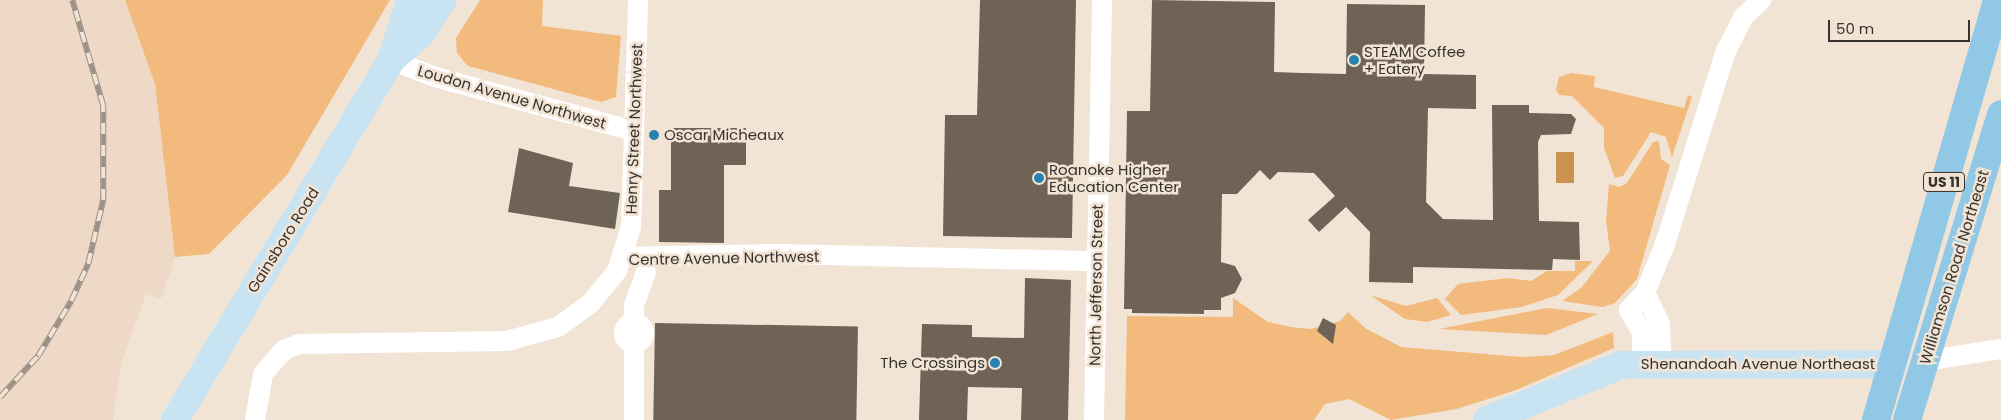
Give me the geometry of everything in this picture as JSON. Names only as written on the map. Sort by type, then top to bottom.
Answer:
[{"type":"main road","name":"Gainsboro Road","points":[[175,420],[334,158],[391,60],[400,21],[411,0]]},
{"type":"main road","name":"Gainsboro Road","points":[[391,60],[422,33],[443,0]]},
{"type":"main road","name":"US 11","points":[[1876,420],[1997,0]]},
{"type":"main road","name":"Williamson Road Northeast","points":[[1906,420],[2001,114]]},
{"type":"main road","name":"Shenandoah Avenue Northeast","points":[[1487,420],[1600,370],[1651,362],[1891,364]]},
{"type":"street","name":"Henry Street Northwest","points":[[623,257],[633,211],[638,0]]},
{"type":"street","name":"North Jefferson Street","points":[[1094,420],[1102,0]]},
{"type":"street","points":[[1651,362],[1642,332],[1629,310],[1644,293],[1666,244],[1712,88],[1743,9],[1761,0]]},
{"type":"street","name":"Loudon Avenue Northwest","points":[[391,60],[435,77],[634,131]]},
{"type":"street","name":"Centre Avenue Northwest","points":[[255,420],[263,374],[284,350],[321,341],[506,341],[532,336],[558,327],[590,304],[623,257],[781,254],[1096,261]]},
{"type":"street","points":[[634,420],[634,351],[623,333],[634,322],[634,305],[646,272]]},
{"type":"street","points":[[1644,293],[1660,324],[1651,362]]},
{"type":"street","points":[[1924,362],[2001,349]]},
{"type":"shaded area","points":[[0,0],[125,0],[155,84],[175,257],[161,299],[146,294],[121,364],[113,420],[0,420]]},
{"type":"shaded area","points":[[125,0],[390,0],[287,175],[209,254],[175,257],[155,84]]},
{"type":"shaded area","points":[[480,0],[543,0],[542,26],[621,36],[616,97],[601,102],[468,66],[457,53],[456,38]]},
{"type":"shaded area","points":[[1571,73],[1595,76],[1594,87],[1684,108],[1688,95],[1692,97],[1672,157],[1666,137],[1651,132],[1623,176],[1615,178],[1604,148],[1604,128],[1572,96],[1559,95],[1556,90],[1559,77]]},
{"type":"shaded area","points":[[1659,141],[1661,159],[1670,165],[1637,279],[1615,303],[1603,307],[1562,301],[1581,288],[1610,251],[1606,221],[1609,184],[1619,187],[1627,183],[1653,142]]},
{"type":"shaded area","points":[[1556,152],[1574,152],[1574,183],[1556,183]]},
{"type":"shaded area","points":[[1575,261],[1593,261],[1558,295],[1522,307],[1461,315],[1445,299],[1458,284],[1508,278],[1531,281],[1547,271],[1575,271]]},
{"type":"shaded area","points":[[1370,295],[1406,306],[1437,298],[1451,315],[1427,322],[1405,319]]},
{"type":"shaded area","points":[[1233,298],[1268,322],[1291,327],[1311,329],[1340,321],[1348,312],[1365,328],[1401,347],[1522,357],[1554,355],[1613,332],[1614,348],[1516,390],[1457,409],[1391,420],[1349,399],[1325,404],[1314,420],[1125,420],[1127,316],[1233,317]]},
{"type":"shaded area","points":[[1547,308],[1598,314],[1546,335],[1439,329]]},
{"type":"building","points":[[980,0],[1076,0],[1072,238],[943,236],[945,115],[977,115]]},
{"type":"building","points":[[1152,0],[1275,2],[1274,72],[1346,74],[1347,4],[1425,5],[1424,74],[1476,75],[1476,109],[1428,108],[1426,202],[1443,219],[1493,220],[1492,105],[1529,105],[1529,113],[1571,114],[1576,119],[1571,134],[1541,135],[1538,142],[1539,221],[1579,222],[1580,260],[1553,259],[1552,270],[1413,267],[1413,283],[1369,282],[1370,232],[1346,207],[1319,232],[1308,220],[1335,196],[1314,173],[1278,172],[1270,180],[1260,170],[1237,194],[1222,194],[1221,262],[1235,266],[1242,279],[1235,293],[1221,298],[1221,310],[1204,310],[1204,314],[1132,313],[1132,309],[1124,309],[1127,111],[1150,111]]},
{"type":"building","points":[[671,128],[746,128],[746,165],[724,165],[724,243],[659,242],[659,190],[671,190]]},
{"type":"building","points":[[519,148],[573,163],[569,186],[620,193],[615,229],[508,212]]},
{"type":"building","name":"The Crossings","points":[[1025,278],[1071,280],[1068,420],[1021,420],[1022,388],[968,387],[967,420],[919,420],[922,324],[972,325],[972,337],[1024,338]]},
{"type":"building","points":[[1323,318],[1336,325],[1333,344],[1317,331]]},
{"type":"building","points":[[655,323],[858,327],[856,420],[653,420]]},
{"type":"railway","points":[[0,397],[38,356],[71,301],[88,264],[103,200],[103,106],[72,0]]},
{"type":"place","name":"STEAM Coffee + Eatery","points":[[1354,60]]},
{"type":"place","name":"Oscar Micheaux","points":[[654,135]]},
{"type":"place","name":"Roanoke Higher Education Center","points":[[1039,178]]},
{"type":"place","name":"The Crossings","points":[[995,363]]}]
